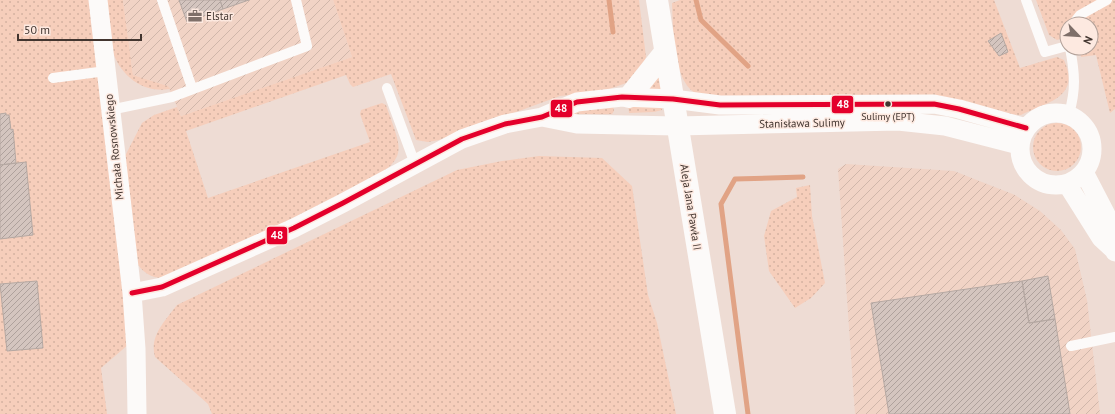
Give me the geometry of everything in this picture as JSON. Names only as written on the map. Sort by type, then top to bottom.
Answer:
[{"type":"street","name":"Michała Rosnowskiego","points":[[98,0],[132,293],[136,349],[137,414]]},
{"type":"street","name":"Aleja Jana Pawła II","points":[[657,0],[724,414]]},
{"type":"street","points":[[630,97],[665,52]]},
{"type":"street","points":[[132,293],[162,287],[294,228],[343,204],[462,139],[505,124],[542,116],[577,102],[630,97],[673,99]]},
{"type":"street","name":"Stanisława Sulimy","points":[[673,99],[720,105],[934,104],[959,109],[1026,128]]},
{"type":"street","points":[[1057,112],[1069,114],[1081,121],[1089,132],[1092,146],[1091,159],[1084,172],[1076,179],[1066,184],[1055,185],[1043,183],[1033,177],[1025,168],[1020,157],[1019,145],[1021,136],[1034,119],[1045,113],[1057,112]]},
{"type":"street","points":[[542,116],[577,124],[677,126]]},
{"type":"street","name":"Stanisława Sulimy","points":[[677,126],[898,121],[945,126],[1019,145]]},
{"type":"street","points":[[1084,172],[1114,230],[1115,251]]},
{"type":"street","points":[[1066,184],[1101,238],[1115,251]]},
{"type":"lane","points":[[162,0],[192,88]]},
{"type":"lane","points":[[110,110],[172,97],[192,88],[307,46],[296,0]]},
{"type":"lane","points":[[1026,0],[1045,52],[1059,48]]},
{"type":"lane","points":[[1079,16],[1089,4],[1107,0]]},
{"type":"lane","points":[[1069,114],[1074,94],[1075,77],[1071,56]]},
{"type":"lane","points":[[53,78],[106,71]]},
{"type":"lane","points":[[387,88],[415,164]]},
{"type":"lane","points":[[1071,346],[1115,337]]},
{"type":"shaded area","points":[[0,0],[90,0],[129,344],[101,368],[107,414],[0,414]]},
{"type":"shaded area","points":[[103,0],[123,0],[133,75],[168,86],[170,89],[151,89],[134,81],[120,67],[112,49]]},
{"type":"shaded area","name":"Elstar","points":[[123,0],[333,0],[352,57],[181,116],[168,86],[133,75]]},
{"type":"shaded area","points":[[333,0],[639,0],[646,57],[642,67],[629,82],[601,92],[560,96],[439,140],[428,142],[416,140],[391,74],[353,87],[346,75],[186,131],[208,198],[370,142],[360,114],[361,110],[382,103],[386,105],[396,133],[398,152],[389,167],[364,185],[164,278],[147,274],[135,260],[125,156],[142,123],[154,115],[177,107],[181,116],[352,57]]},
{"type":"shaded area","points":[[680,0],[994,0],[1020,68],[1057,57],[1064,60],[1068,73],[1068,83],[1065,91],[1059,97],[1021,115],[711,99],[691,90],[685,82],[677,61],[672,3]]},
{"type":"shaded area","points":[[1036,0],[1115,0],[1115,109],[1110,113],[1096,56],[1099,56],[1099,16],[1059,16],[1059,39],[1057,40],[1049,35]]},
{"type":"shaded area","points":[[657,64],[662,89],[636,92]]},
{"type":"shaded area","points":[[628,103],[662,107],[662,110],[654,112],[629,113]]},
{"type":"shaded area","points":[[613,104],[614,111],[612,114],[560,114]]},
{"type":"shaded area","points":[[1057,123],[1066,125],[1074,130],[1079,138],[1081,147],[1079,156],[1074,164],[1066,169],[1057,171],[1048,169],[1040,164],[1035,156],[1033,147],[1035,138],[1040,130],[1048,125]]},
{"type":"shaded area","points":[[539,156],[602,158],[632,186],[648,295],[657,323],[676,414],[212,414],[208,404],[155,357],[154,342],[156,336],[163,323],[177,305],[457,170],[502,161]]},
{"type":"shaded area","points":[[846,164],[954,171],[1015,195],[1040,211],[1061,230],[1075,249],[1087,300],[1100,414],[855,414],[838,169]]},
{"type":"shaded area","points":[[810,185],[812,216],[825,283],[811,298],[795,308],[769,271],[764,236],[771,211],[797,197],[796,188]]},
{"type":"building","name":"Elstar","points":[[179,0],[220,0],[223,9],[187,22]]},
{"type":"building","points":[[220,0],[249,0],[223,9]]},
{"type":"building","points":[[1001,33],[1008,52],[999,56],[988,41]]},
{"type":"building","points":[[6,113],[6,115],[9,115],[11,130],[13,129],[16,163],[0,165],[0,114]]},
{"type":"building","points":[[26,162],[33,235],[0,239],[0,165]]},
{"type":"building","points":[[1048,276],[1055,319],[1029,323],[1022,281]]},
{"type":"building","points":[[37,281],[43,348],[7,351],[0,284]]},
{"type":"building","points":[[1022,281],[1029,323],[1055,319],[1070,414],[889,414],[871,303]]},
{"type":"waterway","points":[[609,0],[613,32]]},
{"type":"waterway","points":[[696,0],[701,20],[748,66]]},
{"type":"waterway","points":[[748,414],[721,204],[735,179],[803,177]]},
{"type":"transit line","name":"48","points":[[132,293],[162,287],[294,228],[462,139],[505,124],[542,117],[577,102],[622,97],[673,99],[720,105],[934,104],[959,109],[1026,128]]},
{"type":"place","name":"Elstar","points":[[195,16]]},
{"type":"place","name":"Sulimy (EPT)","points":[[888,104]]}]
